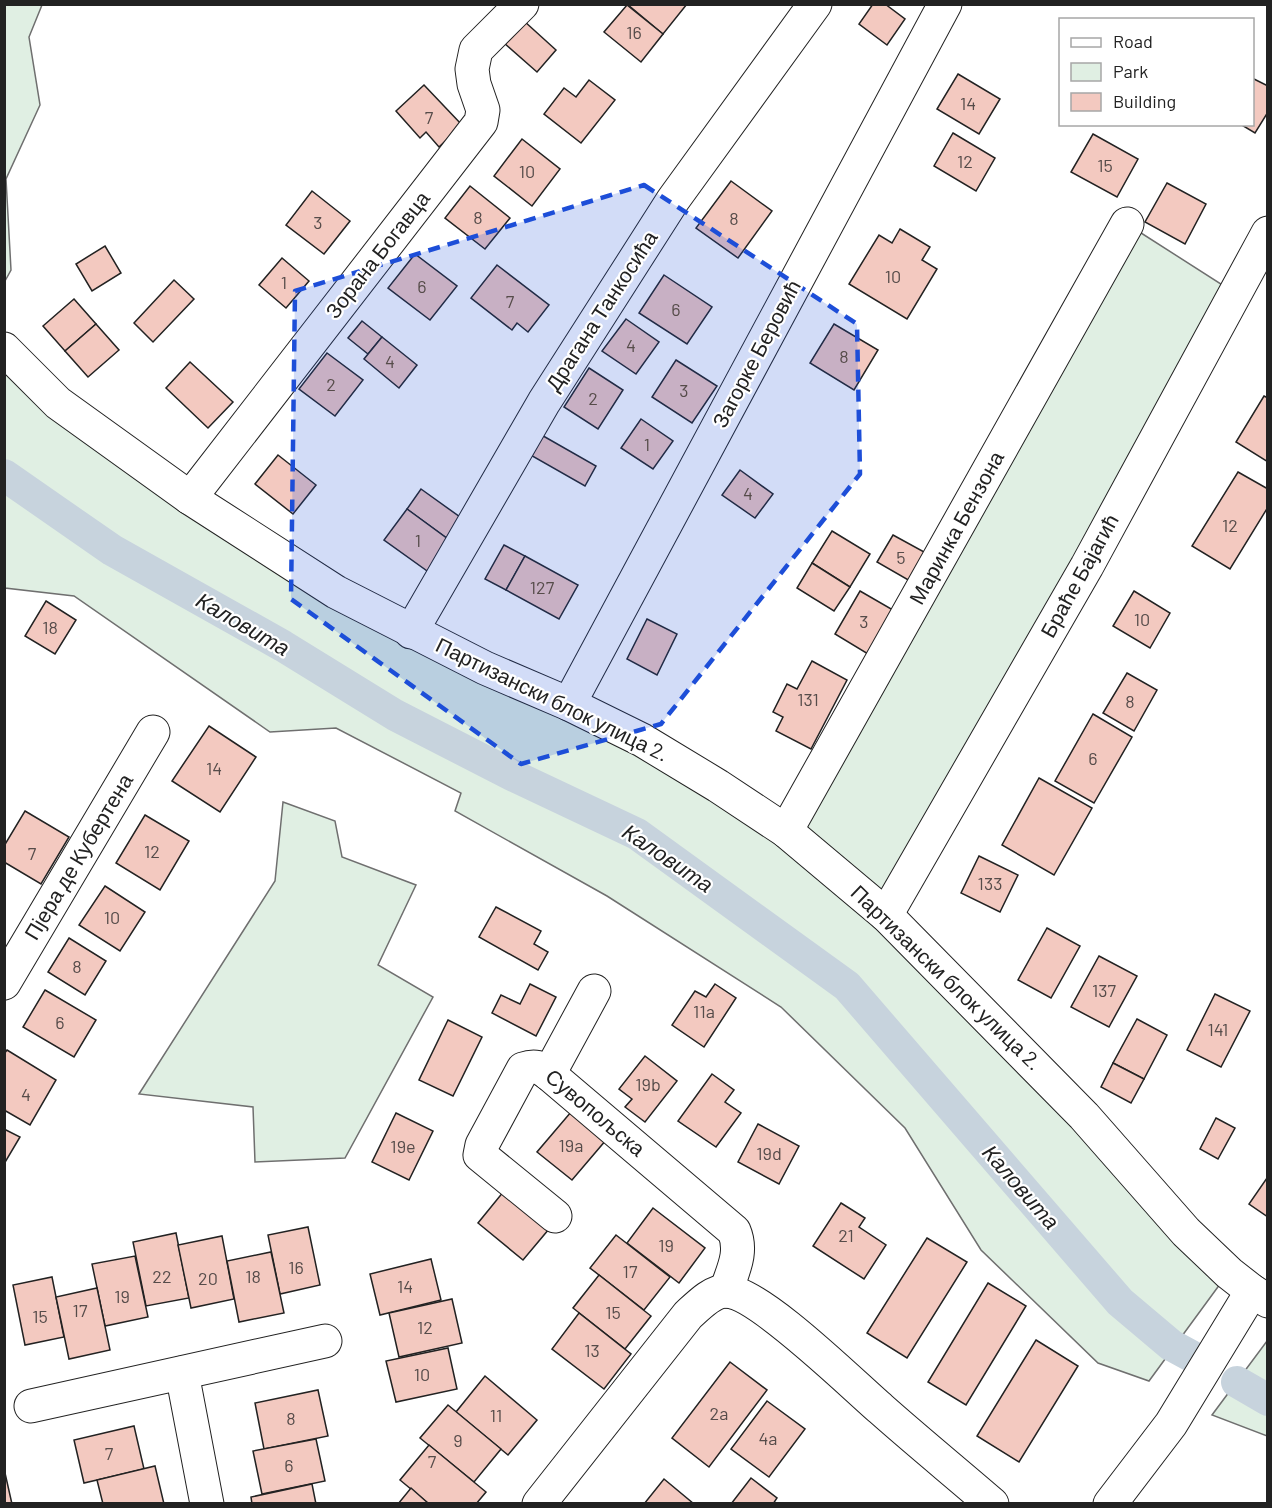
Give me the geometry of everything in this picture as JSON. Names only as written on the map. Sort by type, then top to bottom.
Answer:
[{"type":"street","name":"Зорана Богавца","points":[[190,498],[481,122],[483,110],[474,84],[472,69],[476,50],[522,4]]},
{"type":"street","name":"Драгана Танкосића","points":[[411,632],[544,402],[674,200],[815,4]]},
{"type":"street","name":"Загорке Беровић","points":[[569,704],[945,4]]},
{"type":"street","name":"Маринка Бензона","points":[[786,831],[1127,224]]},
{"type":"street","name":"Браће Бајагић","points":[[886,915],[1087,566],[1268,233]]},
{"type":"street","name":"Партизански блок улица 2.","points":[[4,349],[58,403],[190,498],[336,592],[485,668],[569,704],[642,740],[786,831],[886,915],[1084,1116],[1186,1232],[1260,1296]]},
{"type":"street","name":"Пјера де Кубертена","points":[[4,983],[153,732]]},
{"type":"street","points":[[549,1074],[594,991]]},
{"type":"street","name":"Сувопољска","points":[[555,1216],[480,1155],[482,1145],[524,1069],[531,1066],[539,1067],[549,1074],[734,1230],[739,1252],[726,1291]]},
{"type":"street","points":[[539,1503],[688,1315],[707,1299],[726,1291],[753,1302],[807,1343],[880,1409],[992,1503]]},
{"type":"street","points":[[1110,1503],[1171,1424],[1260,1296]]},
{"type":"street","points":[[31,1406],[325,1341]]},
{"type":"street","points":[[182,1373],[207,1503]]},
{"type":"highlighted area","points":[[644,185],[857,324],[860,474],[661,724],[521,764],[291,599],[295,291]]},
{"type":"green space","points":[[5,4],[42,5],[29,37],[40,105],[6,179],[11,270],[5,281]]},
{"type":"green space","points":[[1127,224],[1235,293],[886,915],[1223,1280],[1149,1381],[1098,1363],[981,1250],[905,1128],[781,1007],[607,896],[455,811],[461,793],[336,728],[270,732],[74,596],[5,588],[5,364],[190,498],[786,831]]},
{"type":"green space","points":[[283,802],[335,821],[342,857],[416,885],[378,965],[433,997],[345,1158],[255,1162],[253,1107],[139,1094],[275,881]]},
{"type":"green space","points":[[1267,1341],[1267,1436],[1212,1415]]},
{"type":"building","points":[[627,4],[687,4],[663,34]]},
{"type":"building","points":[[873,4],[885,4],[905,19],[887,45],[859,24]]},
{"type":"building","points":[[627,5],[663,34],[641,62],[604,32]]},
{"type":"building","points":[[524,21],[556,50],[537,72],[504,43]]},
{"type":"building","points":[[958,74],[1000,99],[979,134],[937,109]]},
{"type":"building","points":[[1254,79],[1268,86],[1268,112],[1255,133],[1243,126],[1254,126]]},
{"type":"building","points":[[589,80],[615,100],[581,143],[544,114],[564,88],[576,97]]},
{"type":"building","points":[[424,85],[462,125],[439,147],[426,132],[420,138],[396,111]]},
{"type":"building","points":[[953,133],[995,158],[976,191],[934,166]]},
{"type":"building","points":[[1093,134],[1138,159],[1117,197],[1071,172]]},
{"type":"building","points":[[522,139],[560,169],[532,206],[494,176]]},
{"type":"building","points":[[731,181],[772,211],[738,258],[696,228]]},
{"type":"building","points":[[1167,183],[1206,204],[1185,244],[1145,222]]},
{"type":"building","points":[[470,186],[510,218],[485,249],[445,218]]},
{"type":"building","points":[[312,191],[350,221],[324,254],[286,225]]},
{"type":"building","points":[[900,229],[930,247],[922,260],[937,269],[907,319],[849,284],[879,235],[892,243]]},
{"type":"building","points":[[105,246],[121,273],[92,291],[76,264]]},
{"type":"building","points":[[415,254],[457,286],[430,320],[388,288]]},
{"type":"building","points":[[282,258],[309,281],[286,308],[259,285]]},
{"type":"building","points":[[497,265],[549,305],[528,332],[517,323],[512,330],[471,298]]},
{"type":"building","points":[[664,275],[712,307],[687,344],[639,313]]},
{"type":"building","points":[[174,280],[194,299],[153,342],[134,323]]},
{"type":"building","points":[[74,299],[96,324],[65,351],[43,326]]},
{"type":"building","points":[[626,319],[659,342],[636,374],[602,351]]},
{"type":"building","points":[[362,321],[382,337],[368,354],[348,338]]},
{"type":"building","points":[[96,324],[119,350],[88,377],[65,351]]},
{"type":"building","points":[[834,324],[878,350],[854,390],[810,363]]},
{"type":"building","points":[[382,337],[417,365],[399,388],[364,359]]},
{"type":"building","points":[[327,353],[363,380],[335,416],[299,389]]},
{"type":"building","points":[[676,360],[717,386],[692,423],[652,397]]},
{"type":"building","points":[[190,362],[233,402],[208,428],[166,388]]},
{"type":"building","points":[[589,368],[623,390],[598,429],[564,407]]},
{"type":"building","points":[[1264,396],[1268,398],[1268,462],[1236,442]]},
{"type":"building","points":[[641,419],[673,441],[653,469],[621,448]]},
{"type":"building","points":[[538,433],[596,466],[585,486],[527,453]]},
{"type":"building","points":[[278,455],[316,485],[293,514],[255,484]]},
{"type":"building","points":[[740,470],[773,494],[755,518],[722,495]]},
{"type":"building","points":[[1238,472],[1268,489],[1268,507],[1230,569],[1192,546]]},
{"type":"building","points":[[421,489],[467,522],[452,542],[407,509]]},
{"type":"building","points":[[407,509],[452,542],[430,573],[384,540]]},
{"type":"building","points":[[832,531],[870,554],[850,587],[812,563]]},
{"type":"building","points":[[893,535],[926,553],[910,581],[877,562]]},
{"type":"building","points":[[504,545],[525,556],[506,590],[485,579]]},
{"type":"building","points":[[525,556],[578,585],[559,619],[506,590]]},
{"type":"building","points":[[812,563],[850,587],[834,611],[797,588]]},
{"type":"building","points":[[860,591],[893,610],[868,654],[835,634]]},
{"type":"building","points":[[1134,591],[1170,613],[1150,648],[1113,626]]},
{"type":"building","points":[[46,601],[76,620],[55,654],[25,636]]},
{"type":"building","points":[[647,619],[677,634],[657,675],[627,659]]},
{"type":"building","points":[[812,661],[847,680],[811,749],[776,731],[783,717],[773,712],[787,684],[797,689]]},
{"type":"building","points":[[1127,673],[1157,690],[1134,731],[1103,713]]},
{"type":"building","points":[[1093,714],[1132,737],[1094,803],[1055,781]]},
{"type":"building","points":[[209,726],[256,757],[220,812],[172,781]]},
{"type":"building","points":[[1039,778],[1092,808],[1054,875],[1002,845]]},
{"type":"building","points":[[25,811],[69,837],[41,884],[4,862],[4,846]]},
{"type":"building","points":[[145,815],[189,841],[160,890],[116,863]]},
{"type":"building","points":[[979,856],[1018,875],[1000,912],[961,893]]},
{"type":"building","points":[[105,886],[145,912],[120,951],[79,925]]},
{"type":"building","points":[[496,907],[541,931],[534,944],[548,952],[538,970],[479,937]]},
{"type":"building","points":[[1047,928],[1080,946],[1051,998],[1018,980]]},
{"type":"building","points":[[69,938],[106,961],[85,995],[48,972]]},
{"type":"building","points":[[1099,956],[1137,976],[1109,1027],[1071,1007]]},
{"type":"building","points":[[530,984],[556,997],[536,1036],[492,1013],[501,995],[520,1004]]},
{"type":"building","points":[[715,984],[736,998],[704,1047],[672,1025],[695,991],[706,997]]},
{"type":"building","points":[[45,990],[96,1020],[74,1057],[23,1027]]},
{"type":"building","points":[[1215,994],[1250,1011],[1221,1067],[1187,1050]]},
{"type":"building","points":[[1137,1019],[1167,1035],[1144,1079],[1113,1063]]},
{"type":"building","points":[[448,1020],[482,1037],[453,1096],[419,1080]]},
{"type":"building","points":[[7,1050],[56,1080],[30,1125],[4,1110],[4,1054]]},
{"type":"building","points":[[645,1056],[677,1081],[645,1122],[625,1107],[632,1099],[619,1089]]},
{"type":"building","points":[[1113,1063],[1144,1079],[1131,1103],[1101,1087]]},
{"type":"building","points":[[712,1074],[734,1090],[725,1102],[741,1113],[716,1147],[678,1121]]},
{"type":"building","points":[[571,1112],[606,1140],[572,1180],[537,1152]]},
{"type":"building","points":[[396,1113],[433,1131],[409,1180],[372,1162]]},
{"type":"building","points":[[1216,1118],[1235,1128],[1218,1159],[1200,1149]]},
{"type":"building","points":[[758,1124],[799,1146],[779,1184],[738,1162]]},
{"type":"building","points":[[4,1129],[20,1137],[4,1164]]},
{"type":"building","points":[[1268,1178],[1268,1217],[1249,1204]]},
{"type":"building","points":[[504,1191],[549,1229],[523,1260],[478,1223]]},
{"type":"building","points":[[841,1203],[865,1218],[859,1227],[886,1245],[864,1279],[813,1246]]},
{"type":"building","points":[[653,1208],[705,1248],[679,1283],[627,1243]]},
{"type":"building","points":[[308,1227],[320,1285],[280,1294],[268,1235]]},
{"type":"building","points":[[176,1233],[189,1298],[146,1306],[133,1242]]},
{"type":"building","points":[[616,1235],[670,1277],[644,1310],[590,1268]]},
{"type":"building","points":[[222,1236],[234,1299],[191,1308],[178,1245]]},
{"type":"building","points":[[927,1238],[967,1262],[907,1358],[867,1333]]},
{"type":"building","points":[[271,1252],[284,1313],[239,1322],[227,1261]]},
{"type":"building","points":[[135,1256],[148,1317],[105,1326],[92,1264]]},
{"type":"building","points":[[431,1259],[441,1300],[380,1315],[370,1274]]},
{"type":"building","points":[[599,1275],[651,1316],[625,1349],[573,1308]]},
{"type":"building","points":[[52,1277],[64,1337],[25,1345],[13,1285]]},
{"type":"building","points":[[988,1283],[1026,1306],[966,1405],[928,1382]]},
{"type":"building","points":[[97,1288],[110,1350],[69,1359],[56,1297]]},
{"type":"building","points":[[452,1299],[462,1343],[399,1357],[389,1313]]},
{"type":"building","points":[[579,1313],[631,1354],[604,1389],[552,1349]]},
{"type":"building","points":[[1036,1340],[1078,1366],[1019,1462],[977,1436]]},
{"type":"building","points":[[448,1348],[457,1389],[396,1402],[386,1361]]},
{"type":"building","points":[[730,1362],[767,1390],[709,1467],[672,1438]]},
{"type":"building","points":[[485,1376],[537,1420],[508,1455],[456,1412]]},
{"type":"building","points":[[318,1390],[328,1436],[264,1449],[255,1403]]},
{"type":"building","points":[[767,1401],[805,1429],[769,1477],[731,1449]]},
{"type":"building","points":[[448,1405],[501,1449],[474,1482],[420,1438]]},
{"type":"building","points":[[134,1426],[144,1469],[84,1483],[74,1440]]},
{"type":"building","points":[[316,1439],[325,1481],[262,1494],[253,1451]]},
{"type":"building","points":[[429,1445],[486,1492],[476,1504],[429,1504],[400,1480]]},
{"type":"building","points":[[155,1466],[164,1504],[103,1504],[97,1480]]},
{"type":"building","points":[[5,1473],[12,1504],[4,1504]]},
{"type":"building","points":[[751,1478],[777,1498],[773,1504],[731,1504]]},
{"type":"building","points":[[664,1479],[694,1504],[644,1504]]},
{"type":"building","points":[[312,1484],[316,1504],[252,1504],[251,1497]]},
{"type":"building","points":[[411,1488],[429,1504],[398,1504]]},
{"type":"waterway","name":"Каловита","points":[[4,475],[112,550],[283,646],[395,715],[512,775],[637,834],[847,986],[1120,1302],[1171,1345],[1195,1358]]},
{"type":"waterway","name":"Каловита","points":[[1237,1382],[1268,1400]]}]
